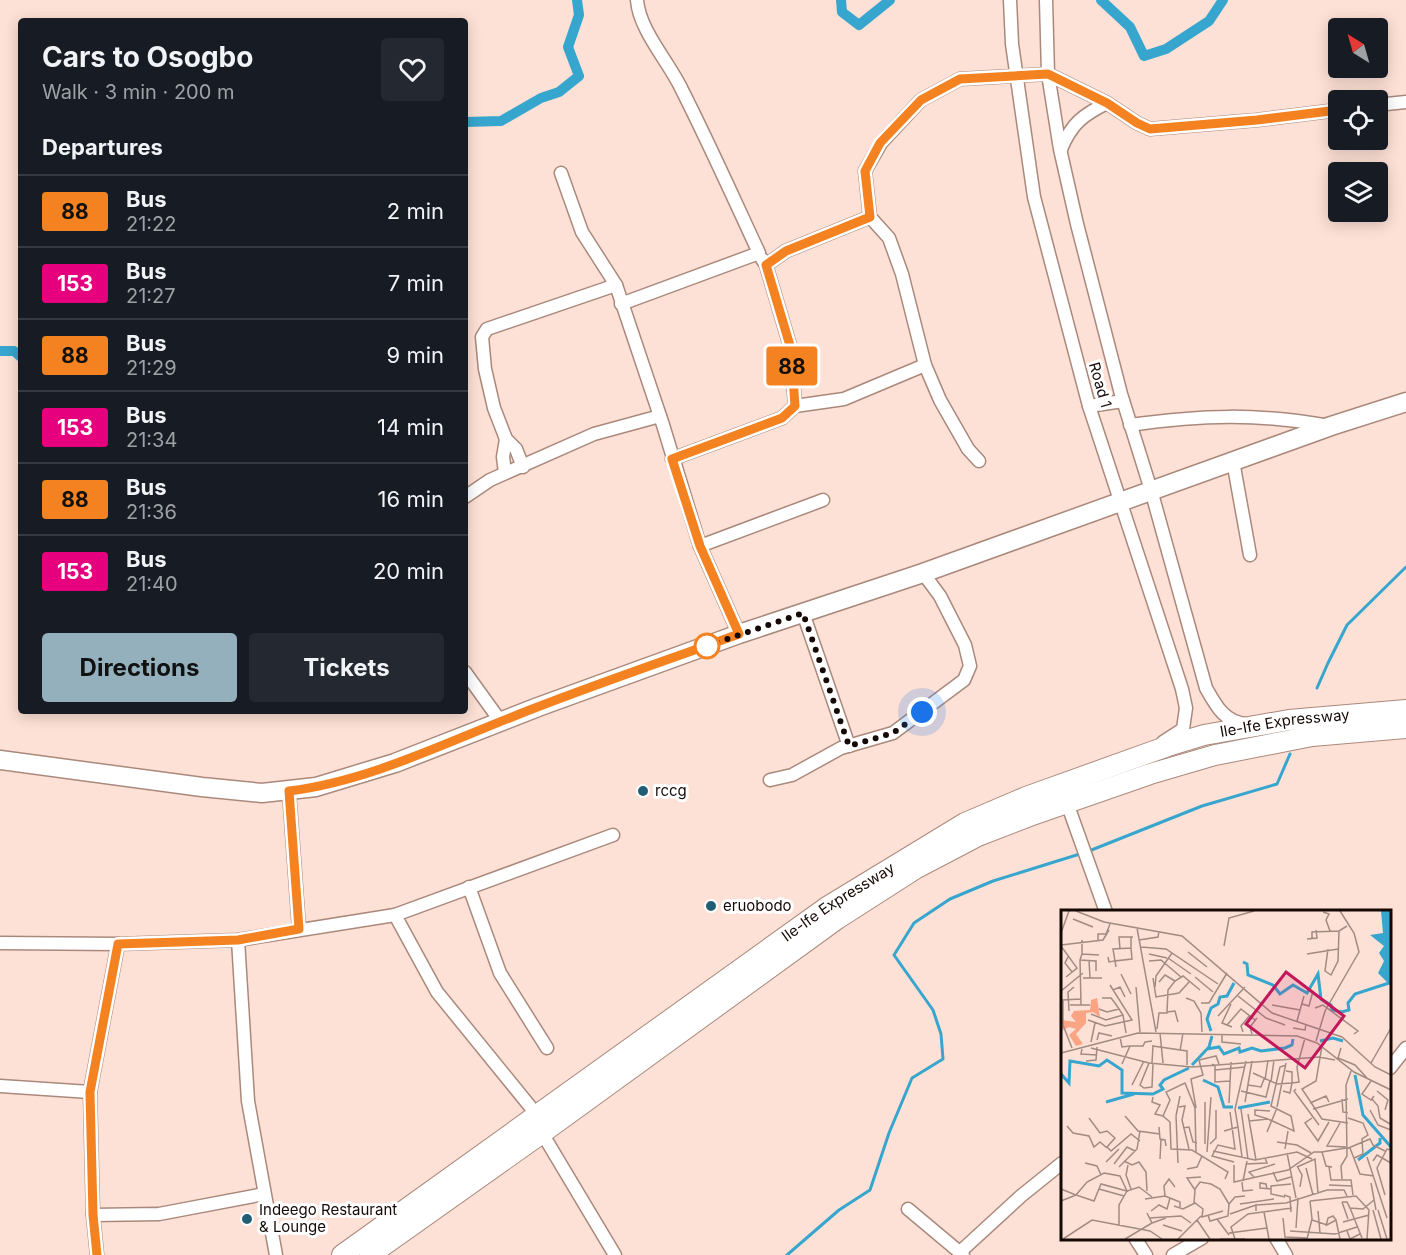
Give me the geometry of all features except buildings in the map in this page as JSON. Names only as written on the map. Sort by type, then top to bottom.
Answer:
[{"type":"main road","points":[[0,760],[262,793],[316,787],[357,776],[739,634],[923,573],[1233,460],[1406,402]]},
{"type":"main road","name":"Ile-Ife Expressway","points":[[540,1124],[685,1007],[827,907],[916,851],[975,819],[1026,797],[1204,735],[1311,718],[1406,710]]},
{"type":"main road","name":"Ile-Ife Expressway","points":[[342,1255],[376,1244],[540,1124],[837,919],[915,869],[978,836],[1150,774],[1215,756],[1312,736],[1406,728]]},
{"type":"street","points":[[638,0],[638,9],[652,40],[679,83],[766,265],[791,349],[795,406]]},
{"type":"street","name":"Road 1","points":[[1010,0],[1016,76],[1034,197],[1089,406],[1122,501],[1186,708],[1183,729],[1148,753]]},
{"type":"street","name":"Road 1","points":[[1046,0],[1048,74],[1060,149],[1077,224],[1130,424],[1151,490],[1206,688],[1224,717],[1240,724],[1263,725]]},
{"type":"street","points":[[979,461],[968,449],[940,400],[925,365],[902,274],[889,238],[870,217],[865,171],[880,143],[921,100],[960,79],[1048,74],[1107,103],[1150,129],[1328,111]]},
{"type":"street","points":[[1388,104],[1406,102]]},
{"type":"street","points":[[1060,149],[1075,123],[1086,113],[1107,103]]},
{"type":"street","points":[[561,173],[582,232],[616,285],[700,546],[739,634]]},
{"type":"street","points":[[766,265],[786,251],[870,217]]},
{"type":"street","points":[[621,304],[759,253]]},
{"type":"street","points":[[523,467],[516,449],[506,439],[494,408],[485,369],[482,337],[488,329],[616,285]]},
{"type":"street","points":[[672,459],[782,418],[795,406],[844,399],[925,365]]},
{"type":"street","points":[[1089,406],[1124,401]]},
{"type":"street","points":[[468,495],[490,480],[594,434],[660,416]]},
{"type":"street","points":[[1130,424],[1188,417],[1241,416],[1331,426]]},
{"type":"street","points":[[506,439],[503,457],[506,474]]},
{"type":"street","points":[[1233,460],[1250,555]]},
{"type":"street","points":[[700,546],[824,501]]},
{"type":"street","points":[[770,780],[792,775],[841,748],[893,733],[964,680],[970,666],[965,645],[940,596],[923,573]]},
{"type":"street","points":[[803,613],[849,746]]},
{"type":"street","points":[[468,676],[501,722]]},
{"type":"street","points":[[289,791],[299,929]]},
{"type":"street","points":[[1067,803],[1105,910]]},
{"type":"street","points":[[0,943],[118,944],[238,940],[394,915],[613,835]]},
{"type":"street","points":[[469,887],[500,973],[547,1048]]},
{"type":"street","points":[[394,915],[437,993],[540,1124],[615,1255]]},
{"type":"street","points":[[238,940],[248,1101],[276,1255]]},
{"type":"street","points":[[97,1255],[93,1215],[90,1092],[118,944]]},
{"type":"street","points":[[1391,1066],[1406,1048]]},
{"type":"street","points":[[0,1086],[90,1092]]},
{"type":"street","points":[[908,1209],[962,1253],[1021,1196],[1061,1164]]},
{"type":"street","points":[[93,1215],[159,1214],[264,1194]]},
{"type":"street","points":[[1137,1240],[1146,1255]]},
{"type":"street","points":[[1173,1255],[1200,1240]]},
{"type":"street","points":[[1277,1240],[1286,1255]]},
{"type":"waterway","points":[[468,122],[501,121],[541,98],[559,92],[579,76],[568,47],[579,15],[577,0]]},
{"type":"waterway","points":[[841,0],[842,12],[859,25],[890,0]]},
{"type":"waterway","points":[[1101,0],[1130,27],[1144,56],[1166,49],[1209,21],[1223,0]]},
{"type":"waterway","points":[[0,351],[14,351],[18,354]]},
{"type":"waterway","points":[[1317,688],[1347,625],[1406,567]]},
{"type":"waterway","points":[[1089,851],[1202,806],[1277,784],[1290,754]]},
{"type":"waterway","points":[[787,1255],[839,1210],[870,1190],[889,1133],[912,1078],[943,1059],[941,1034],[933,1010],[894,955],[914,923],[950,899],[993,881],[1083,853]]},
{"type":"bus line","name":"88","points":[[97,1255],[94,1244],[90,1092],[118,944],[238,940],[299,929],[289,791],[316,787],[376,770],[538,707],[739,634],[700,546],[672,459],[782,418],[795,406],[791,349],[766,265],[786,251],[870,217],[865,171],[880,143],[921,100],[960,79],[1048,74],[1107,103],[1150,129],[1169,129],[1328,111]]},
{"type":"place","name":"rccg","points":[[643,791]]},
{"type":"place","name":"eruobodo","points":[[711,906]]},
{"type":"place","name":"Indeego Restaurant & Lounge","points":[[247,1219]]},
{"type":"route","points":[[707,646],[803,613],[849,746],[893,733],[922,712]]}]
